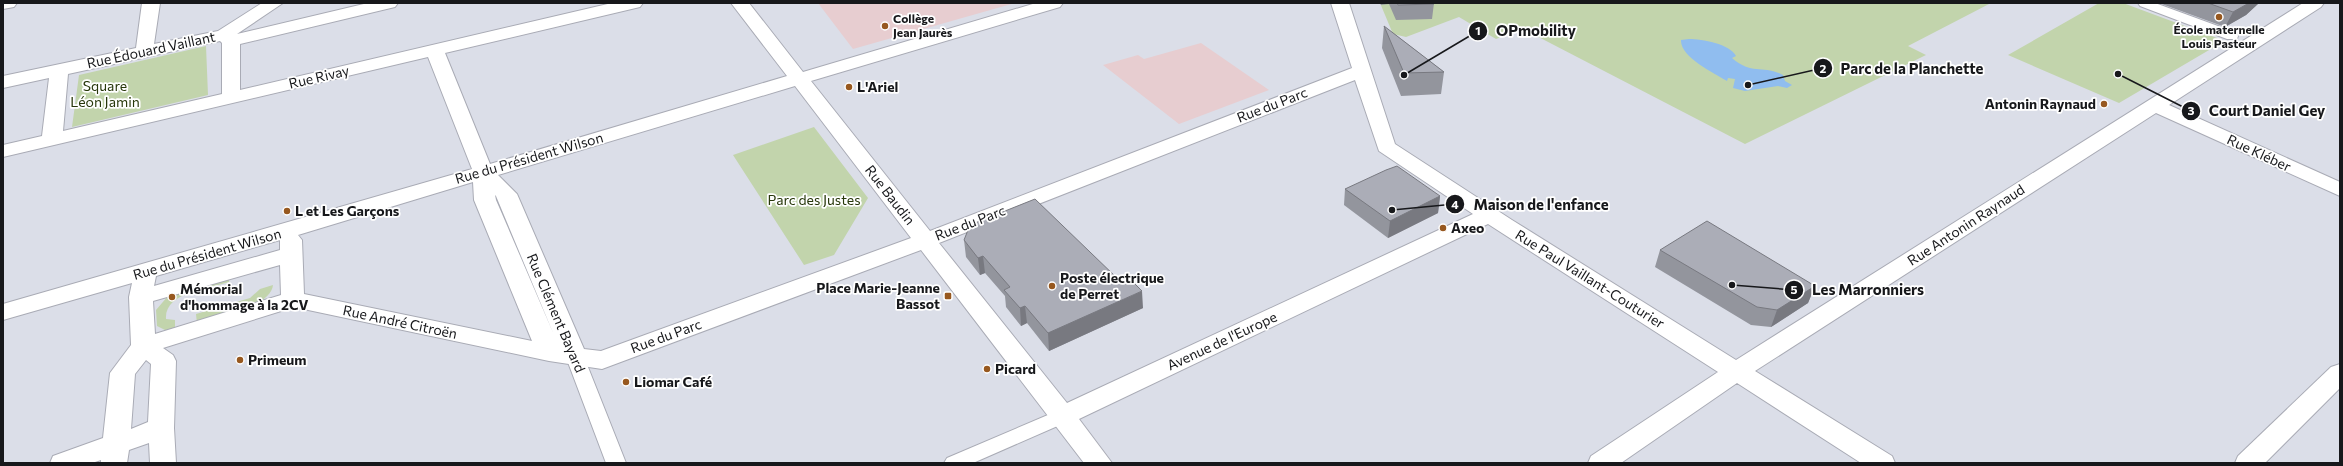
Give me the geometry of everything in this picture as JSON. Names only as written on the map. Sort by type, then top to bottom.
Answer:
[{"type":"street","points":[[3,4],[8,3]]},
{"type":"street","points":[[144,52],[151,3]]},
{"type":"street","points":[[231,98],[228,38],[274,3]]},
{"type":"street","name":"Rue Édouard Vaillant","points":[[3,82],[144,52],[228,38],[389,3]]},
{"type":"street","name":"Rue Rivay","points":[[3,151],[634,3]]},
{"type":"street","name":"Rue Baudin","points":[[740,3],[1099,463]]},
{"type":"street","name":"Rue du Président Wilson","points":[[3,312],[290,230],[1054,3]]},
{"type":"street","name":"Rue Paul Vaillant-Couturier","points":[[1340,3],[1386,147],[1489,215],[1882,463]]},
{"type":"street","points":[[2144,3],[2232,36]]},
{"type":"street","name":"Rue Antonin Raynaud","points":[[1601,463],[1737,371],[2156,106],[2251,43],[2315,3]]},
{"type":"street","name":"Rue Clément Bayard","points":[[434,49],[483,172],[485,200],[549,353]]},
{"type":"street","points":[[52,140],[59,70]]},
{"type":"street","name":"Rue du Parc","points":[[575,357],[602,360],[926,240],[1361,71]]},
{"type":"street","name":"Rue Kléber","points":[[2156,106],[2340,190]]},
{"type":"street","name":"Rue Clément Bayard","points":[[483,172],[506,194],[575,357],[616,463]]},
{"type":"street","name":"Avenue de l'Europe","points":[[954,463],[1062,416],[1489,215]]},
{"type":"street","points":[[115,454],[123,373],[144,346],[293,299],[290,230]]},
{"type":"street","points":[[141,297],[292,254]]},
{"type":"street","points":[[145,271],[141,297],[144,346],[164,361],[161,428],[163,463]]},
{"type":"street","name":"Rue André Citroën","points":[[293,299],[549,353],[575,357]]},
{"type":"street","points":[[2248,463],[2340,373]]},
{"type":"street","points":[[62,463],[115,454],[161,428]]},
{"type":"shaded area","name":"Collège Jean Jaurès","points":[[818,3],[1015,3],[853,49]]},
{"type":"shaded area","points":[[1201,43],[1269,90],[1179,124],[1103,65],[1138,55],[1144,59]]},
{"type":"green space","points":[[1380,3],[1991,3],[1908,46],[1926,55],[1745,144],[1523,29],[1496,39],[1459,17],[1406,37],[1393,34]]},
{"type":"green space","points":[[2099,3],[2123,3],[2217,38],[2221,43],[2119,103],[2008,55]]},
{"type":"green space","name":"Square Léon Jamin","points":[[206,46],[208,95],[72,127],[79,75]]},
{"type":"green space","name":"Parc des Justes","points":[[814,127],[868,198],[834,255],[804,265],[733,155]]},
{"type":"green space","points":[[229,276],[229,282],[200,289],[180,297],[172,303],[167,310],[166,319],[175,320],[175,330],[165,330],[157,326],[156,310],[168,296]]},
{"type":"green space","points":[[273,285],[270,293],[263,300],[229,315],[197,324],[196,314],[250,298],[260,289]]},
{"type":"water","points":[[1689,39],[1708,41],[1722,45],[1728,48],[1736,56],[1732,58],[1746,67],[1776,72],[1783,75],[1785,81],[1792,85],[1787,88],[1778,86],[1745,91],[1733,88],[1735,79],[1728,78],[1727,81],[1706,69],[1686,52],[1682,46],[1681,40]]},
{"type":"building","points":[[1397,3],[1434,3],[1434,4],[1398,5]]},
{"type":"building","points":[[2208,3],[2249,3],[2233,12]]},
{"type":"building","points":[[1384,26],[1444,72],[1404,73]]},
{"type":"building","points":[[1397,166],[1440,196],[1390,221],[1345,189],[1386,170]]},
{"type":"building","name":"Poste électrique de Perret","points":[[1035,199],[1118,279],[1126,275],[1142,291],[1048,333],[1025,306],[1020,308],[1004,290],[1010,287],[983,256],[978,258],[964,240],[970,225]]},
{"type":"building","points":[[1707,221],[1815,286],[1777,310],[1757,307],[1660,250]]},
{"type":"place","name":"École maternelle Louis Pasteur","points":[[2219,17]]},
{"type":"place","name":"Collège Jean Jaurès","points":[[885,26]]},
{"type":"place","name":"Court Daniel Gey","points":[[2118,74]]},
{"type":"place","name":"OPmobility","points":[[1404,75]]},
{"type":"place","name":"Parc de la Planchette","points":[[1748,85]]},
{"type":"place","name":"L'Ariel","points":[[849,87]]},
{"type":"place","name":"Antonin Raynaud","points":[[2104,104]]},
{"type":"place","name":"Maison de l'enfance","points":[[1392,210]]},
{"type":"place","name":"L et Les Garçons","points":[[287,211]]},
{"type":"place","name":"Axeo","points":[[1443,228]]},
{"type":"place","name":"Les Marronniers","points":[[1732,285]]},
{"type":"place","name":"Poste électrique de Perret","points":[[1052,286]]},
{"type":"place","name":"Place Marie-Jeanne Bassot","points":[[948,296]]},
{"type":"place","name":"Mémorial d'hommage à la 2CV","points":[[172,297]]},
{"type":"place","name":"Primeum","points":[[240,360]]},
{"type":"place","name":"Picard","points":[[987,369]]},
{"type":"place","name":"Liomar Café","points":[[626,382]]}]
